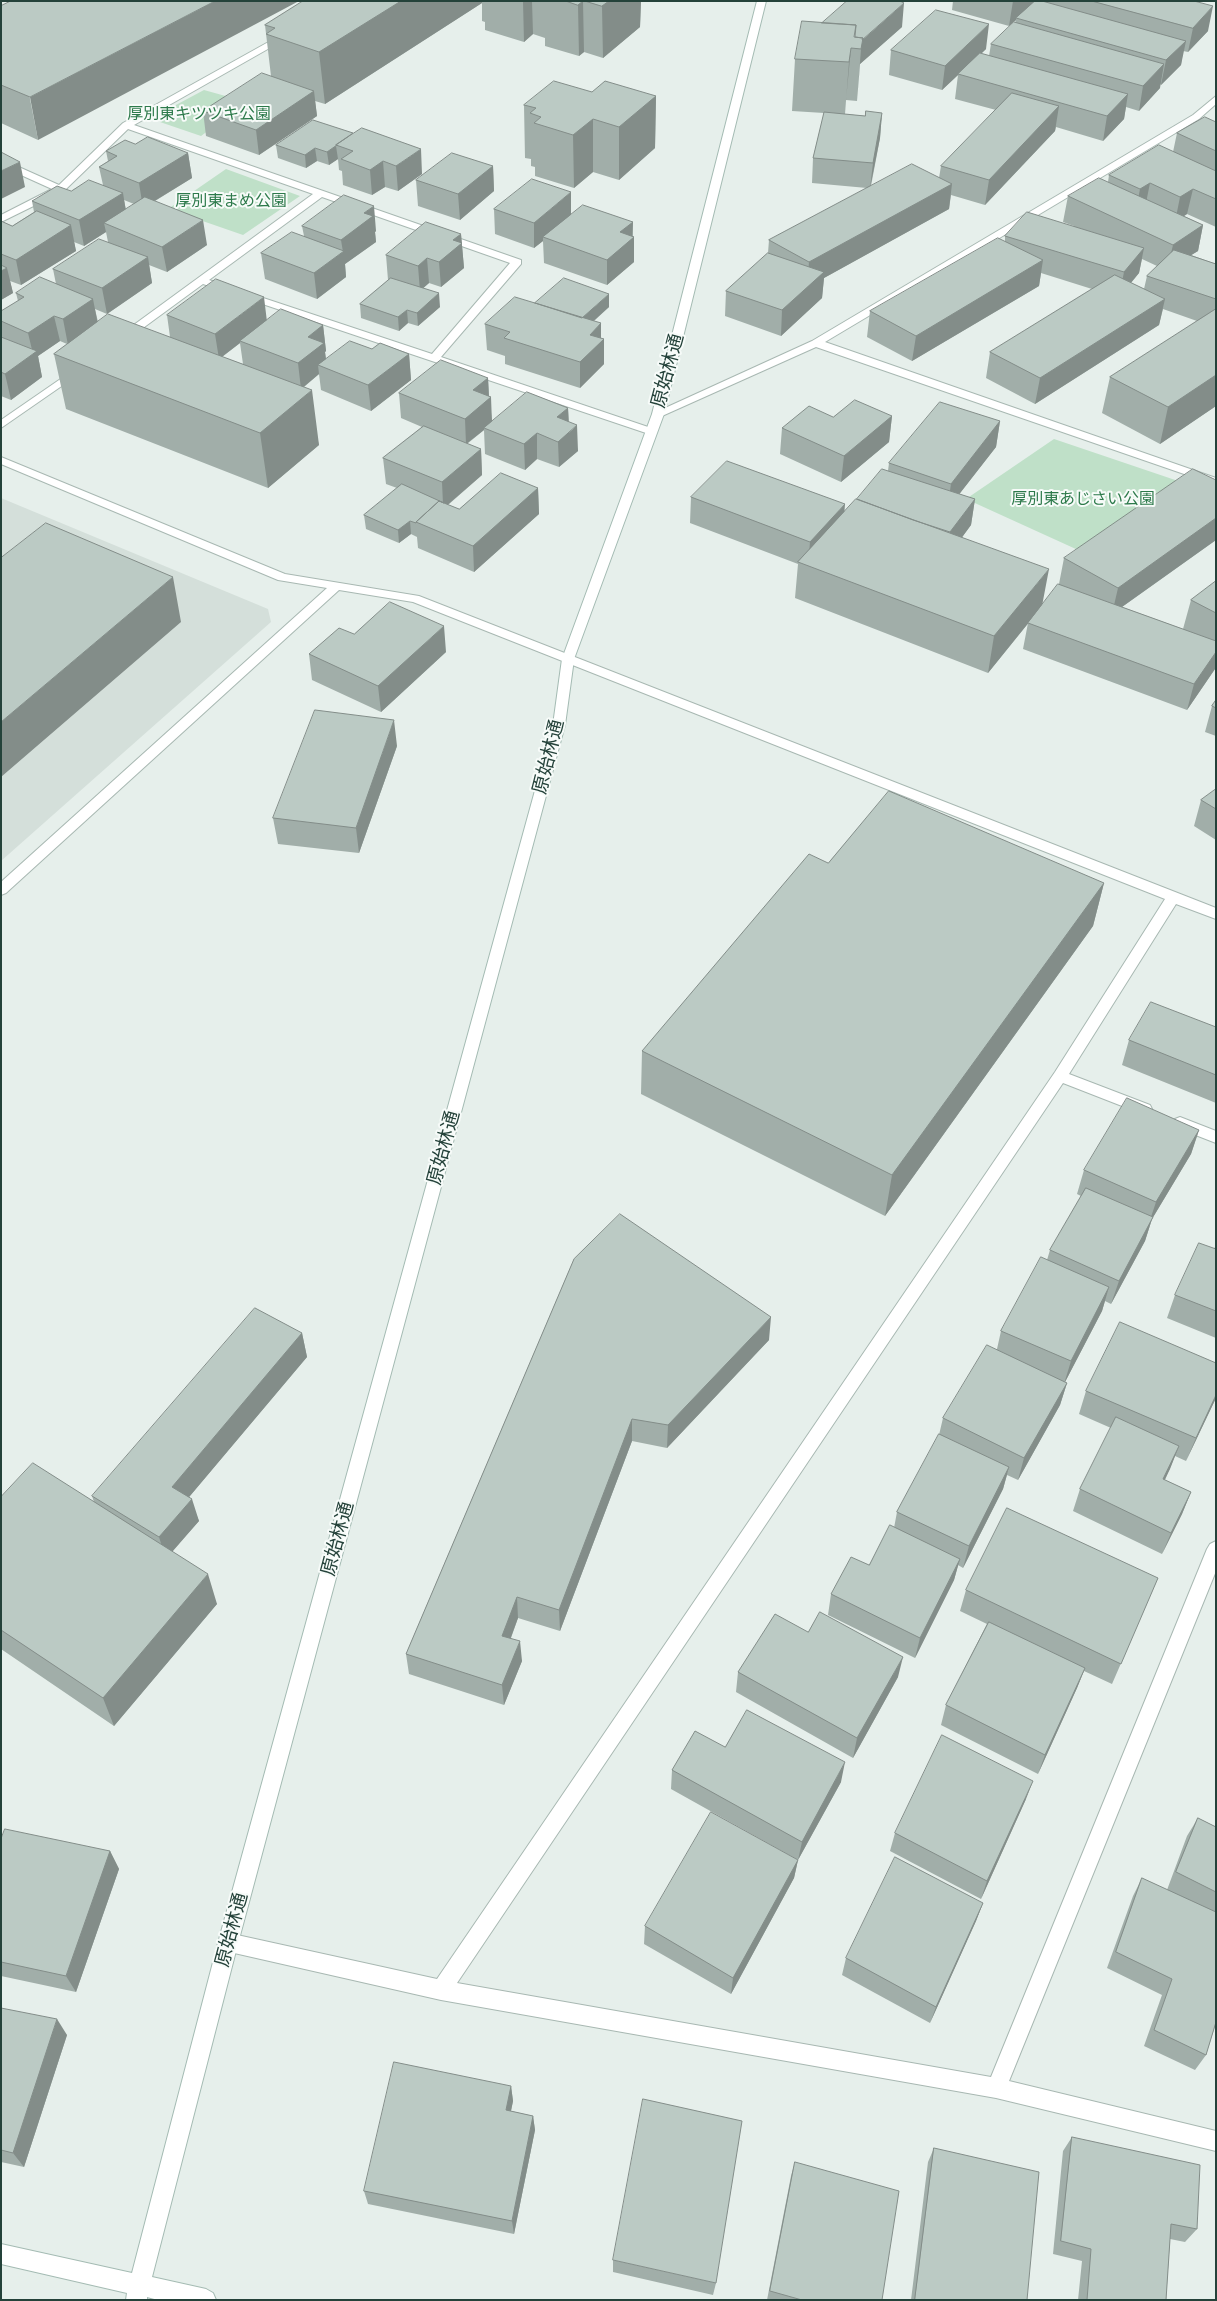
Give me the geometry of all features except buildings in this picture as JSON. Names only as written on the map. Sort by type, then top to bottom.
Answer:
[{"type":"street","name":"原始林通","points":[[138,2292],[228,1943],[559,725],[568,659],[650,431],[658,414],[762,1]]},
{"type":"street","points":[[1,219],[60,190],[126,124],[298,30]]},
{"type":"street","points":[[658,414],[816,342],[1196,117],[1216,99]]},
{"type":"street","points":[[126,124],[517,262],[435,358]]},
{"type":"street","points":[[1,162],[60,190]]},
{"type":"street","points":[[114,344],[203,281],[321,193]]},
{"type":"street","points":[[203,281],[650,431]]},
{"type":"street","points":[[816,342],[1216,482]]},
{"type":"street","points":[[1,426],[82,368]]},
{"type":"street","points":[[1,460],[282,576],[415,599],[1216,914]]},
{"type":"street","points":[[1,890],[338,586]]},
{"type":"street","points":[[441,1990],[1060,1076],[1173,898]]},
{"type":"street","points":[[1060,1076],[1216,1137]]},
{"type":"street","points":[[996,2088],[1216,1549]]},
{"type":"street","points":[[228,1943],[441,1990],[996,2088],[1216,2141]]},
{"type":"street","points":[[1,2254],[138,2292],[206,2300]]},
{"type":"shaded area","points":[[1,498],[268,609],[271,622],[1,861]]},
{"type":"green space","name":"厚別東キツツキ公園","points":[[204,90],[247,102],[201,136],[160,122],[159,114]]},
{"type":"green space","name":"厚別東まめ公園","points":[[226,169],[300,196],[243,235],[168,209]]},
{"type":"green space","name":"厚別東あじさい公園","points":[[1054,439],[1187,484],[1089,555],[966,499]]}]
